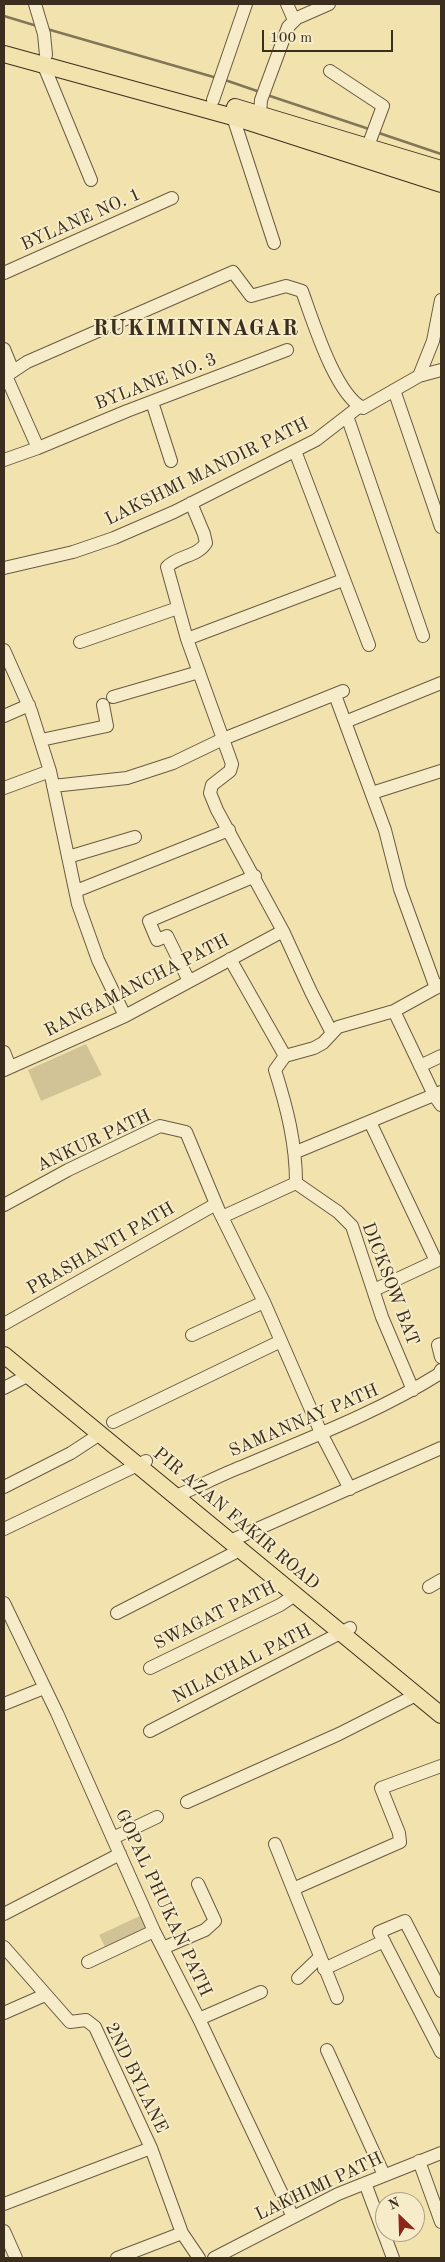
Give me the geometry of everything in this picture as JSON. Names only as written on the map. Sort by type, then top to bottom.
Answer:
[{"type":"main road","points":[[4,43],[45,60],[233,117],[441,184]]},
{"type":"main road","points":[[4,54],[262,100],[372,135],[441,169]]},
{"type":"main road","name":"PIR AZAN FAKIR ROAD","points":[[4,1344],[139,1464]]},
{"type":"main road","name":"PIR AZAN FAKIR ROAD","points":[[4,1355],[100,1434],[180,1494],[295,1595],[346,1630]]},
{"type":"main road","name":"PIR AZAN FAKIR ROAD","points":[[236,1542],[420,1692],[441,1715]]},
{"type":"main road","name":"PIR AZAN FAKIR ROAD","points":[[420,1692],[441,1703]]},
{"type":"street","points":[[35,4],[42,27],[45,60],[90,180]]},
{"type":"street","points":[[215,93],[246,4]]},
{"type":"street","points":[[286,4],[294,20]]},
{"type":"street","points":[[262,100],[288,27],[294,20],[329,4]]},
{"type":"street","points":[[330,71],[383,106],[372,135]]},
{"type":"street","points":[[233,117],[274,243]]},
{"type":"street","name":"BYLANE NO. 1","points":[[4,273],[172,198]]},
{"type":"street","points":[[8,372],[233,272],[251,296],[286,286],[302,291],[326,357],[355,404],[360,406]]},
{"type":"street","points":[[419,376],[433,341],[441,300]]},
{"type":"street","points":[[4,349],[8,372],[6,376],[38,448]]},
{"type":"street","name":"BYLANE NO. 3","points":[[4,460],[286,350]]},
{"type":"street","name":"LAKSHMI MANDIR PATH","points":[[4,568],[73,552],[98,544],[191,504],[316,440],[360,406],[364,408],[419,376],[441,370]]},
{"type":"street","points":[[394,390],[438,506],[441,527]]},
{"type":"street","points":[[152,402],[171,462]]},
{"type":"street","points":[[347,416],[423,636]]},
{"type":"street","points":[[295,451],[368,645]]},
{"type":"street","points":[[191,504],[206,543],[201,551],[173,561],[167,567],[187,639],[232,764],[230,771],[212,785],[210,793],[284,931],[310,992],[332,1033]]},
{"type":"street","points":[[187,639],[343,580]]},
{"type":"street","points":[[80,642],[178,608]]},
{"type":"street","points":[[4,650],[29,705],[41,740],[50,771],[76,891],[98,960],[125,1016]]},
{"type":"street","points":[[41,740],[107,726],[108,701],[199,672]]},
{"type":"street","points":[[345,722],[441,683]]},
{"type":"street","points":[[53,786],[127,778],[173,763],[222,739],[339,693],[345,722],[385,830],[400,889],[439,987],[394,1011],[338,1027],[323,1043],[314,1048],[285,1056],[275,1070],[285,1101],[296,1152],[296,1184],[222,1217]]},
{"type":"street","points":[[4,716],[29,705]]},
{"type":"street","points":[[4,788],[50,771]]},
{"type":"street","points":[[372,793],[441,771]]},
{"type":"street","points":[[76,891],[229,830]]},
{"type":"street","points":[[68,857],[135,837]]},
{"type":"street","points":[[189,981],[167,936],[157,940],[149,921],[255,876]]},
{"type":"street","name":"RANGAMANCHA PATH","points":[[7,1069],[125,1016],[284,931]]},
{"type":"street","points":[[230,959],[285,1056]]},
{"type":"street","points":[[296,1152],[439,1097],[420,1066],[394,1011]]},
{"type":"street","points":[[4,1052],[7,1069]]},
{"type":"street","points":[[420,1066],[441,1056]]},
{"type":"street","points":[[370,1122],[439,1267],[374,1290]]},
{"type":"street","name":"ANKUR PATH","points":[[4,1205],[68,1170],[160,1126],[186,1132],[216,1204]]},
{"type":"street","name":"DICKSOW BAT","points":[[296,1184],[338,1212],[352,1226],[382,1318],[413,1390]]},
{"type":"street","points":[[216,1204],[264,1302],[322,1435],[350,1489]]},
{"type":"street","name":"PRASHANTI PATH","points":[[4,1324],[216,1204]]},
{"type":"street","points":[[192,1334],[264,1302]]},
{"type":"street","points":[[113,1422],[281,1341]]},
{"type":"street","points":[[441,1344],[438,1345],[441,1357]]},
{"type":"street","name":"SAMANNAY PATH","points":[[180,1494],[245,1465],[322,1435],[413,1390],[439,1374],[441,1370]]},
{"type":"street","points":[[4,1388],[29,1375]]},
{"type":"street","points":[[4,1487],[71,1453],[100,1434]]},
{"type":"street","points":[[117,1613],[236,1542],[441,1448]]},
{"type":"street","points":[[4,1530],[139,1464]]},
{"type":"street","points":[[429,1587],[441,1580]]},
{"type":"street","name":"SWAGAT PATH","points":[[150,1668],[280,1605],[295,1595]]},
{"type":"street","name":"GOPAL PHUKAN PATH","points":[[4,1603],[113,1838],[154,1932],[199,2019],[293,2217]]},
{"type":"street","name":"NILACHAL PATH","points":[[150,1731],[346,1630]]},
{"type":"street","points":[[4,1704],[44,1688]]},
{"type":"street","points":[[187,1802],[339,1734],[420,1692]]},
{"type":"street","points":[[293,1889],[400,1842],[399,1833],[381,1788],[441,1766]]},
{"type":"street","points":[[113,1838],[157,1817]]},
{"type":"street","points":[[275,1844],[324,1970],[337,1998]]},
{"type":"street","points":[[4,1914],[120,1854]]},
{"type":"street","points":[[163,1948],[205,1930],[215,1921],[198,1884]]},
{"type":"street","points":[[441,1991],[404,1920],[380,1932],[441,2052]]},
{"type":"street","points":[[88,1962],[154,1932]]},
{"type":"street","points":[[324,1970],[384,1941]]},
{"type":"street","name":"2ND BYLANE","points":[[5,1949],[70,2022],[86,2020],[95,2028],[151,2148],[182,2233],[199,2258]]},
{"type":"street","points":[[298,1978],[320,1957]]},
{"type":"street","points":[[199,2019],[261,1992]]},
{"type":"street","points":[[4,2013],[45,1995]]},
{"type":"street","points":[[327,2050],[384,2175]]},
{"type":"street","points":[[4,2204],[151,2148]]},
{"type":"street","name":"LAKHIMI PATH","points":[[214,2258],[293,2217],[365,2183],[441,2152]]},
{"type":"street","points":[[418,2162],[441,2222]]},
{"type":"street","points":[[365,2183],[393,2258]]},
{"type":"street","points":[[117,2258],[182,2233]]},
{"type":"street","points":[[5,2236],[16,2258]]},
{"type":"shaded area","points":[[86,1044],[102,1075],[41,1101],[28,1070]]},
{"type":"shaded area","points":[[144,1914],[151,1930],[107,1951],[99,1935]]},
{"type":"waterway","points":[[4,16],[37,26]]},
{"type":"waterway","points":[[47,29],[217,78]]},
{"type":"waterway","points":[[225,80],[260,92]]},
{"type":"waterway","points":[[267,95],[369,129]]},
{"type":"waterway","points":[[376,132],[441,154]]},
{"type":"district","name":"RUKIMININAGAR","points":[[196,329]]}]
